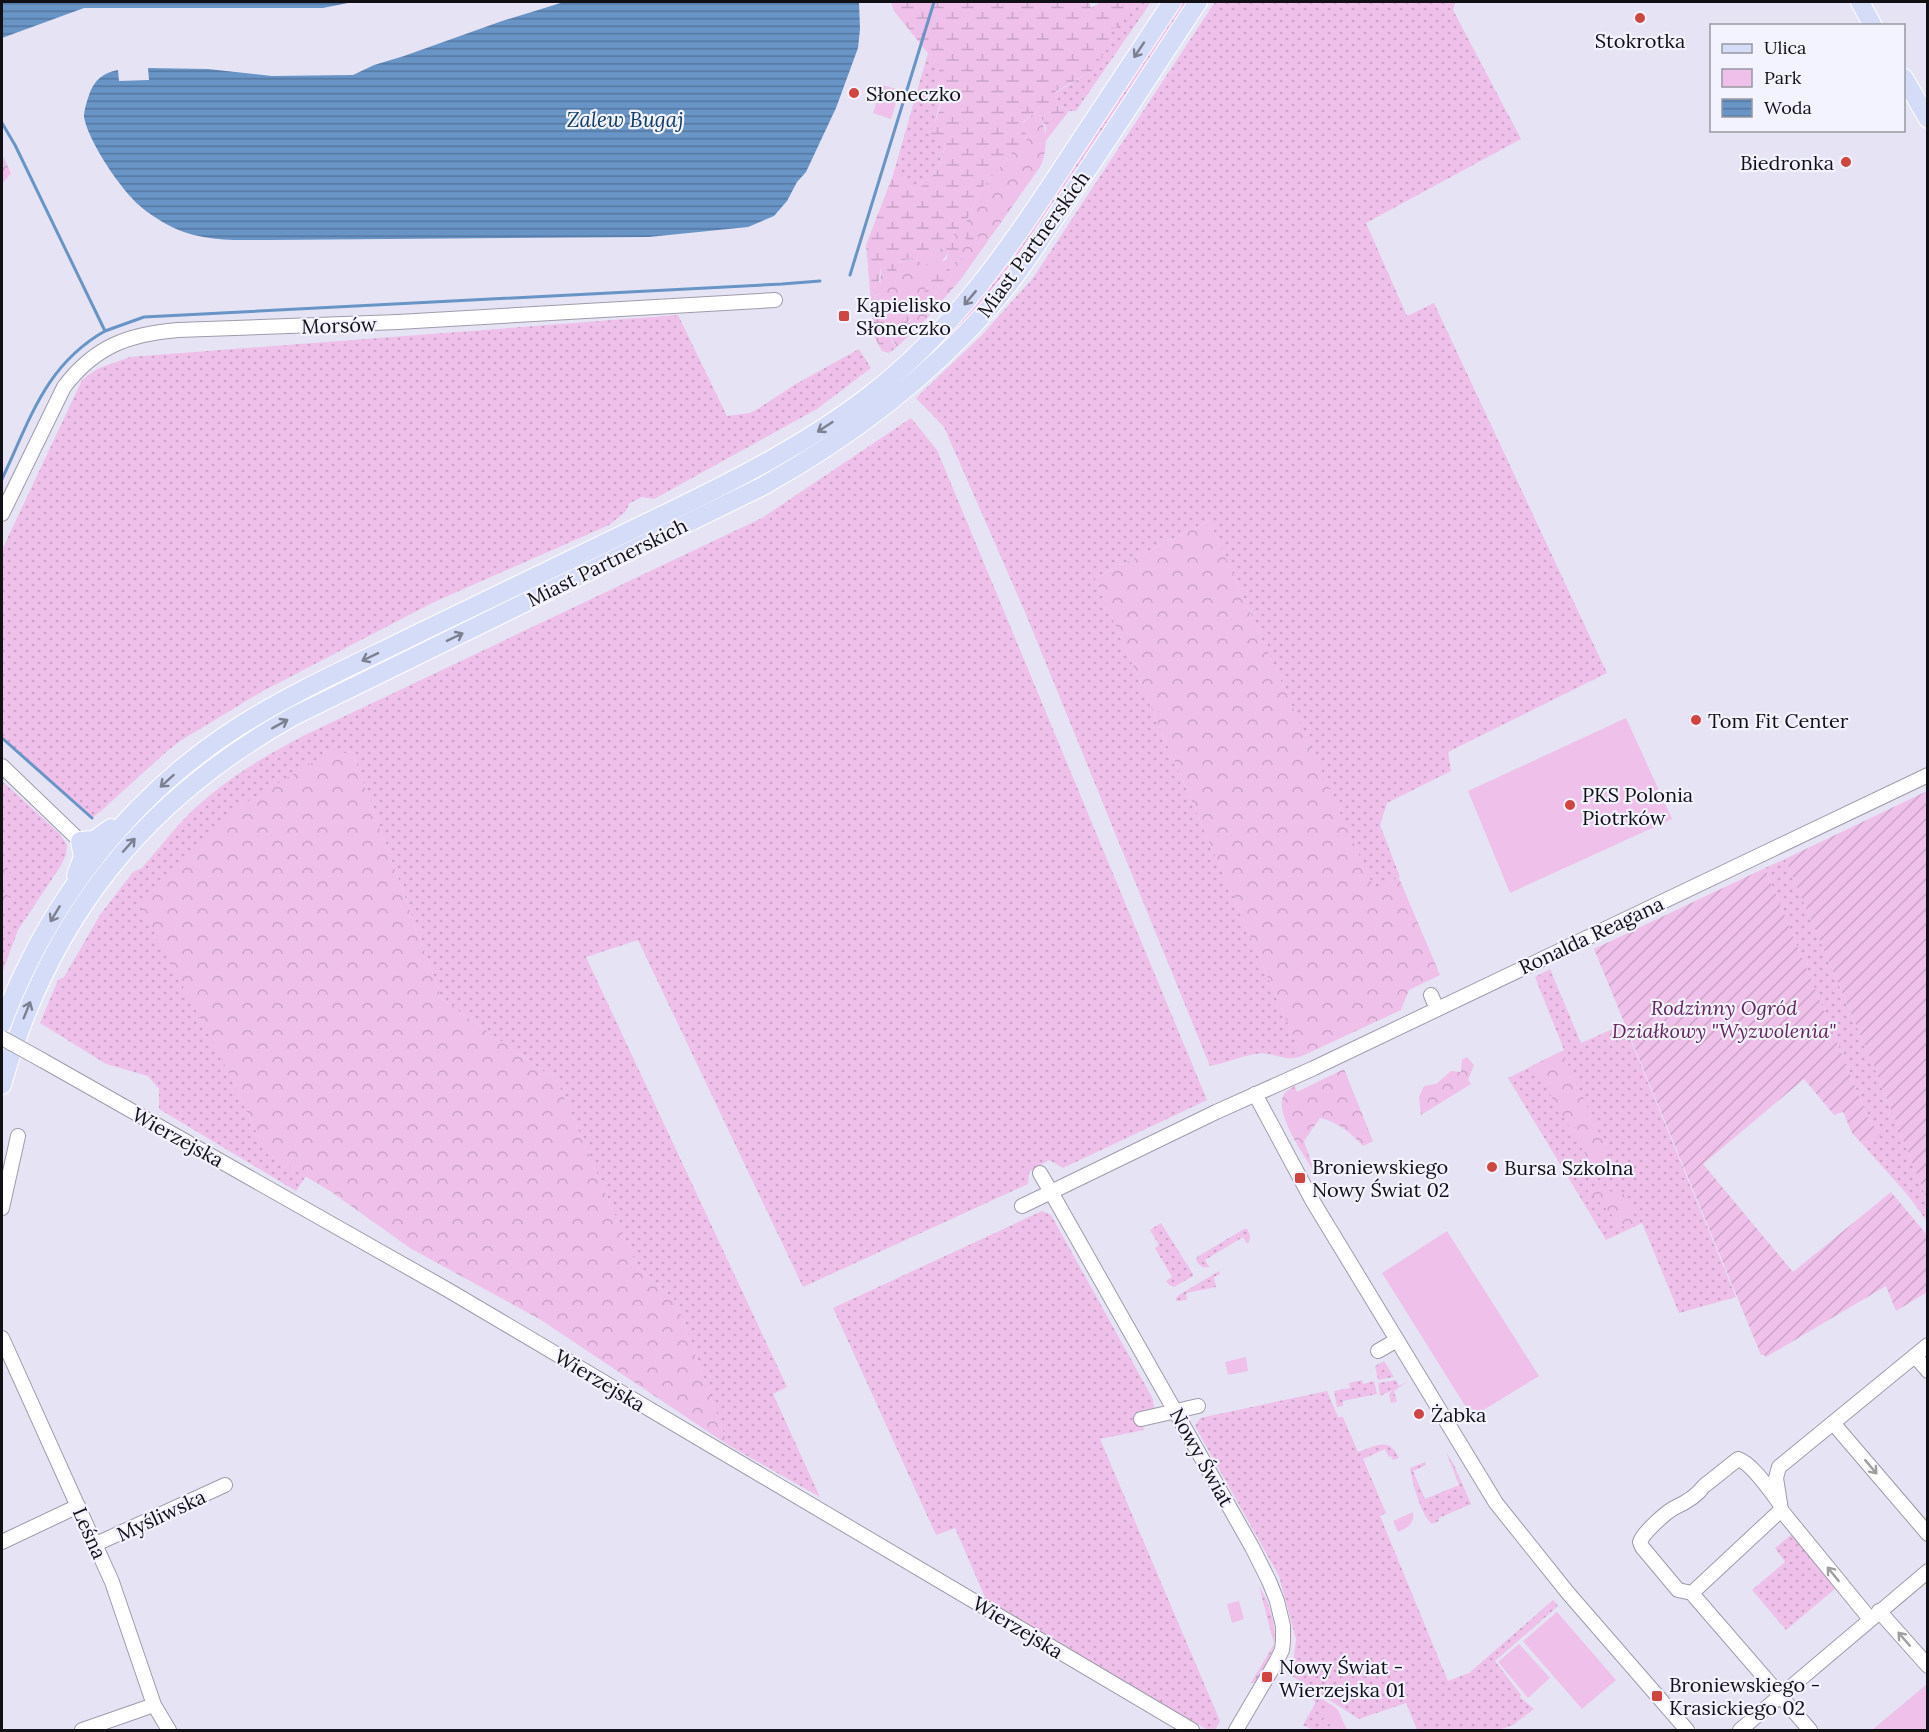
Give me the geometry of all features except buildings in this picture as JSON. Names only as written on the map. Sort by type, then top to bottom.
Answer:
[{"type":"main road","name":"Miast Partnerskich","points":[[2,1024],[35,948],[73,886],[102,848],[162,786],[224,736],[333,675],[753,470],[814,434],[869,396],[910,362],[940,333],[986,278],[1033,212],[1172,2]]},
{"type":"main road","name":"Miast Partnerskich","points":[[2,1085],[26,1011],[65,933],[116,860],[174,800],[231,754],[294,716],[763,486],[833,445],[880,411],[938,361],[1011,281],[1198,2]]},
{"type":"main road","points":[[1860,2],[1872,24]]},
{"type":"main road","points":[[1905,80],[1928,119]]},
{"type":"main road","points":[[73,886],[83,857],[80,841],[94,840],[129,818]]},
{"type":"street","name":"Morsów","points":[[2,514],[64,387],[74,374],[98,354],[121,340],[151,332],[178,330],[398,322],[775,300]]},
{"type":"street","points":[[2,766],[80,841]]},
{"type":"street","name":"Ronalda Reagana","points":[[1255,1094],[1928,775]]},
{"type":"street","points":[[1431,995],[1437,1009]]},
{"type":"street","name":"Wierzejska","points":[[2,1038],[448,1290],[1192,1731]]},
{"type":"street","points":[[1022,1206],[1255,1094],[1310,1197],[1505,1515],[1568,1593],[1687,1731]]},
{"type":"street","points":[[2,1208],[18,1136]]},
{"type":"street","name":"Nowy Świat","points":[[1040,1173],[1264,1569],[1277,1601],[1283,1626],[1280,1656],[1236,1731]]},
{"type":"street","name":"Leśna","points":[[2,1338],[96,1545],[121,1605],[154,1705],[169,1731]]},
{"type":"street","points":[[1377,1352],[1397,1340]]},
{"type":"street","points":[[1761,1480],[1777,1470],[1928,1345]]},
{"type":"street","points":[[1915,1356],[1928,1371]]},
{"type":"street","points":[[1142,1419],[1198,1406]]},
{"type":"street","points":[[1833,1423],[1928,1534]]},
{"type":"street","points":[[1810,1731],[1692,1593],[1678,1590],[1640,1542],[1645,1533],[1661,1519],[1674,1508],[1682,1506],[1737,1459],[1741,1459],[1761,1480],[1781,1507],[1875,1615],[1928,1666]]},
{"type":"street","points":[[1777,1470],[1776,1479],[1781,1507]]},
{"type":"street","name":"Myśliwska","points":[[96,1545],[225,1485]]},
{"type":"street","points":[[2,1542],[78,1506]]},
{"type":"street","points":[[1692,1593],[1781,1507]]},
{"type":"street","points":[[1740,1731],[1928,1571]]},
{"type":"street","points":[[82,1731],[154,1705]]},
{"type":"green space","points":[[891,2],[1089,2],[1091,8],[1098,2],[1140,2],[1117,28],[1104,29],[1110,44],[1092,71],[1055,92],[1059,106],[1069,111],[1044,143],[1046,128],[1040,115],[1034,113],[1023,122],[1027,138],[1025,148],[1015,149],[983,187],[964,226],[972,230],[979,238],[973,245],[955,230],[952,242],[966,256],[954,262],[949,268],[952,276],[929,299],[924,296],[925,288],[941,262],[946,260],[949,251],[941,248],[932,252],[928,265],[916,260],[904,260],[897,265],[896,274],[891,276],[881,266],[879,281],[884,292],[874,296],[878,306],[888,313],[903,309],[911,318],[906,324],[899,324],[889,334],[897,347],[889,353],[882,351],[874,336],[866,245],[893,175],[902,175],[907,185],[915,190],[921,187],[936,172],[945,145],[930,134],[942,97],[935,82],[940,68],[894,11]]},
{"type":"green space","points":[[1140,2],[1151,2],[1076,111],[1069,111],[1059,106],[1055,93],[1092,71],[1104,29],[1134,9]]},
{"type":"green space","points":[[1179,2],[1190,2],[995,291],[907,380],[903,376]]},
{"type":"green space","points":[[1215,2],[1455,2],[1453,10],[1521,139],[1366,223],[1407,316],[1434,303],[1607,673],[1448,752],[1451,771],[1387,803],[1380,825],[1400,877],[1374,889],[1209,521],[1095,578],[1302,1056],[1284,1058],[1256,1054],[1210,1066],[1025,612],[944,427],[916,398],[982,335],[1033,278]]},
{"type":"green space","points":[[928,53],[940,68],[935,82],[942,97],[931,134],[945,145],[932,178],[915,190],[907,185],[902,175],[893,175]]},
{"type":"green space","points":[[882,85],[900,90],[891,119],[873,113]]},
{"type":"green space","points":[[1034,113],[1040,115],[1045,134],[1045,148],[1040,167],[961,279],[928,317],[897,347],[888,334],[899,324],[910,322],[911,318],[908,312],[888,313],[878,306],[874,296],[880,294],[881,266],[887,270],[910,259],[928,264],[932,252],[941,248],[949,251],[936,272],[929,299],[952,276],[949,268],[954,262],[952,242],[955,230],[964,226],[983,187],[1027,138],[1023,123]]},
{"type":"green space","points":[[2,154],[11,173],[2,184]]},
{"type":"green space","points":[[678,315],[727,416],[750,413],[859,349],[871,368],[817,409],[654,499],[642,497],[630,503],[625,512],[609,525],[434,602],[261,692],[180,741],[92,818],[2,738],[2,550],[82,380],[97,369],[130,357]]},
{"type":"green space","points":[[872,408],[757,482],[344,683],[135,829],[2,1062],[2,1043],[28,975],[98,862],[167,789],[245,730]]},
{"type":"green space","points":[[911,418],[937,450],[1207,1100],[1063,1168],[1049,1160],[1029,1172],[1028,1184],[803,1287],[638,940],[586,957],[787,1387],[773,1394],[820,1497],[728,1445],[676,1301],[638,1268],[557,1081],[442,999],[353,754],[230,1075],[266,1153],[306,1176],[296,1191],[159,1109],[159,1089],[148,1076],[106,1064],[40,1023],[58,980],[64,977],[100,915],[133,872],[142,868],[197,806],[241,772],[305,735],[762,518]]},
{"type":"green space","points":[[1209,521],[1374,888],[1399,878],[1440,975],[1409,990],[1401,1010],[1302,1056],[1095,578]]},
{"type":"green space","name":"PKS Polonia Piotrków","points":[[1626,718],[1672,819],[1510,893],[1468,791]]},
{"type":"green space","points":[[332,751],[353,754],[442,999],[557,1081],[638,1268],[676,1301],[728,1445],[541,1320],[410,1248],[330,1191],[266,1153],[230,1075],[139,904],[235,809]]},
{"type":"green space","points":[[2,781],[60,834],[67,845],[66,855],[60,867],[18,930],[2,973]]},
{"type":"green space","points":[[1927,791],[1927,1200],[1877,1074],[1785,859]]},
{"type":"green space","points":[[1785,859],[1877,1074],[1927,1200],[1927,1221],[1906,1193],[1864,1146],[1880,1133],[1869,1120],[1765,868]]},
{"type":"green space","points":[[2,863],[6,864],[11,876],[3,887],[3,893],[14,903],[3,912]]},
{"type":"green space","name":"Rodzinny Ogród Działkowy \"Wyzwolenia\"","points":[[1765,868],[1869,1120],[1881,1134],[1864,1146],[1852,1133],[1843,1112],[1834,1115],[1804,1079],[1703,1164],[1793,1272],[1891,1192],[1927,1235],[1927,1292],[1896,1311],[1886,1286],[1766,1357],[1761,1355],[1594,949]]},
{"type":"green space","points":[[1550,969],[1581,1043],[1624,1024],[1736,1297],[1679,1313],[1642,1223],[1606,1240],[1508,1078],[1564,1050],[1535,977]]},
{"type":"green space","points":[[1562,1051],[1615,1168],[1590,1162],[1533,1065]]},
{"type":"green space","points":[[1467,1057],[1474,1065],[1468,1080],[1471,1084],[1421,1115],[1419,1097],[1424,1086],[1436,1084],[1451,1071],[1461,1072],[1462,1060]]},
{"type":"green space","points":[[1344,1069],[1373,1141],[1363,1146],[1344,1129],[1320,1118],[1304,1141],[1315,1173],[1286,1123],[1282,1102],[1284,1094],[1295,1086],[1297,1092]]},
{"type":"green space","points":[[1583,1186],[1624,1194],[1637,1221],[1627,1227],[1617,1226],[1612,1215]]},
{"type":"green space","points":[[1042,1211],[1051,1215],[1153,1399],[1154,1411],[1139,1413],[1144,1430],[1100,1439],[1220,1721],[1215,1730],[1208,1730],[987,1602],[955,1528],[936,1535],[833,1308]]},
{"type":"green space","points":[[1161,1223],[1193,1274],[1174,1287],[1166,1281],[1172,1277],[1155,1248],[1159,1245],[1150,1230]]},
{"type":"green space","points":[[1247,1229],[1250,1235],[1247,1244],[1243,1237],[1205,1260],[1209,1267],[1203,1267],[1198,1263],[1197,1257]]},
{"type":"green space","points":[[1447,1231],[1539,1376],[1472,1417],[1382,1273]]},
{"type":"green space","points":[[1219,1271],[1220,1274],[1214,1277],[1216,1287],[1186,1293],[1187,1300],[1176,1301],[1179,1295]]},
{"type":"green space","points":[[1246,1357],[1248,1371],[1228,1375],[1225,1362]]},
{"type":"green space","points":[[1384,1361],[1394,1377],[1378,1380],[1375,1366]]},
{"type":"green space","points":[[1362,1380],[1363,1384],[1374,1381],[1377,1394],[1343,1401],[1343,1406],[1337,1407],[1334,1391],[1350,1388],[1349,1383]]},
{"type":"green space","points":[[1396,1380],[1399,1386],[1408,1381],[1394,1391],[1397,1402],[1391,1403],[1389,1394],[1393,1390],[1380,1396],[1378,1383]]},
{"type":"green space","points":[[1327,1391],[1338,1417],[1343,1417],[1358,1452],[1382,1444],[1391,1447],[1399,1458],[1393,1460],[1385,1449],[1363,1459],[1386,1513],[1380,1516],[1448,1681],[1469,1673],[1553,1600],[1558,1606],[1495,1661],[1521,1695],[1520,1697],[1534,1709],[1513,1725],[1499,1730],[1417,1730],[1406,1703],[1359,1719],[1284,1671],[1294,1656],[1296,1639],[1279,1576],[1195,1426],[1200,1418]]},
{"type":"green space","points":[[1446,1452],[1471,1504],[1439,1518],[1439,1521],[1432,1524],[1421,1506],[1410,1468],[1425,1462],[1426,1465],[1413,1471],[1425,1499],[1459,1485]]},
{"type":"green space","points":[[1413,1512],[1412,1523],[1398,1532],[1393,1521]]},
{"type":"green space","points":[[1792,1534],[1836,1588],[1786,1630],[1752,1590],[1785,1562],[1775,1548]]},
{"type":"green space","points":[[1259,1586],[1273,1619],[1275,1637],[1274,1646],[1271,1658],[1256,1683],[1251,1683],[1274,1644]]},
{"type":"green space","points":[[1239,1601],[1244,1619],[1232,1623],[1227,1604]]},
{"type":"green space","points":[[1557,1612],[1616,1680],[1582,1709],[1523,1641]]},
{"type":"green space","points":[[1519,1644],[1550,1678],[1528,1698],[1498,1662]]},
{"type":"green space","points":[[1927,1684],[1927,1730],[1872,1730]]},
{"type":"green space","points":[[1314,1694],[1332,1705],[1323,1720],[1340,1730],[1313,1730],[1303,1725],[1315,1704],[1311,1697]]},
{"type":"green space","points":[[1332,1705],[1338,1710],[1347,1730],[1340,1730],[1323,1720]]},
{"type":"water","points":[[2,2],[353,2],[323,8],[84,8],[2,38]]},
{"type":"water","name":"Zalew Bugaj","points":[[564,2],[859,2],[858,48],[836,108],[806,172],[774,216],[748,227],[649,237],[231,240],[206,237],[193,235],[166,224],[132,199],[98,151],[84,117],[91,90],[96,81],[118,70],[119,81],[149,80],[148,68],[208,69],[272,76],[353,75],[374,65]]},
{"type":"waterway","points":[[850,275],[934,2]]},
{"type":"waterway","points":[[2,123],[15,145],[105,331],[144,317],[820,281]]},
{"type":"waterway","points":[[2,479],[31,415],[53,377],[84,345],[105,331]]},
{"type":"waterway","points":[[2,738],[92,818]]},
{"type":"place","name":"Stokrotka","points":[[1640,18]]},
{"type":"place","name":"Słoneczko","points":[[854,93]]},
{"type":"place","name":"Biedronka","points":[[1846,162]]},
{"type":"place","name":"Kąpielisko Słoneczko","points":[[844,316]]},
{"type":"place","name":"Tom Fit Center","points":[[1696,720]]},
{"type":"place","name":"PKS Polonia Piotrków","points":[[1570,805]]},
{"type":"place","name":"Bursa Szkolna","points":[[1492,1167]]},
{"type":"place","name":"Broniewskiego Nowy Świat 02","points":[[1300,1178]]},
{"type":"place","name":"Żabka","points":[[1419,1414]]},
{"type":"place","name":"Nowy Świat - Wierzejska 01","points":[[1267,1677]]},
{"type":"place","name":"Broniewskiego - Krasickiego 02","points":[[1657,1696]]}]
